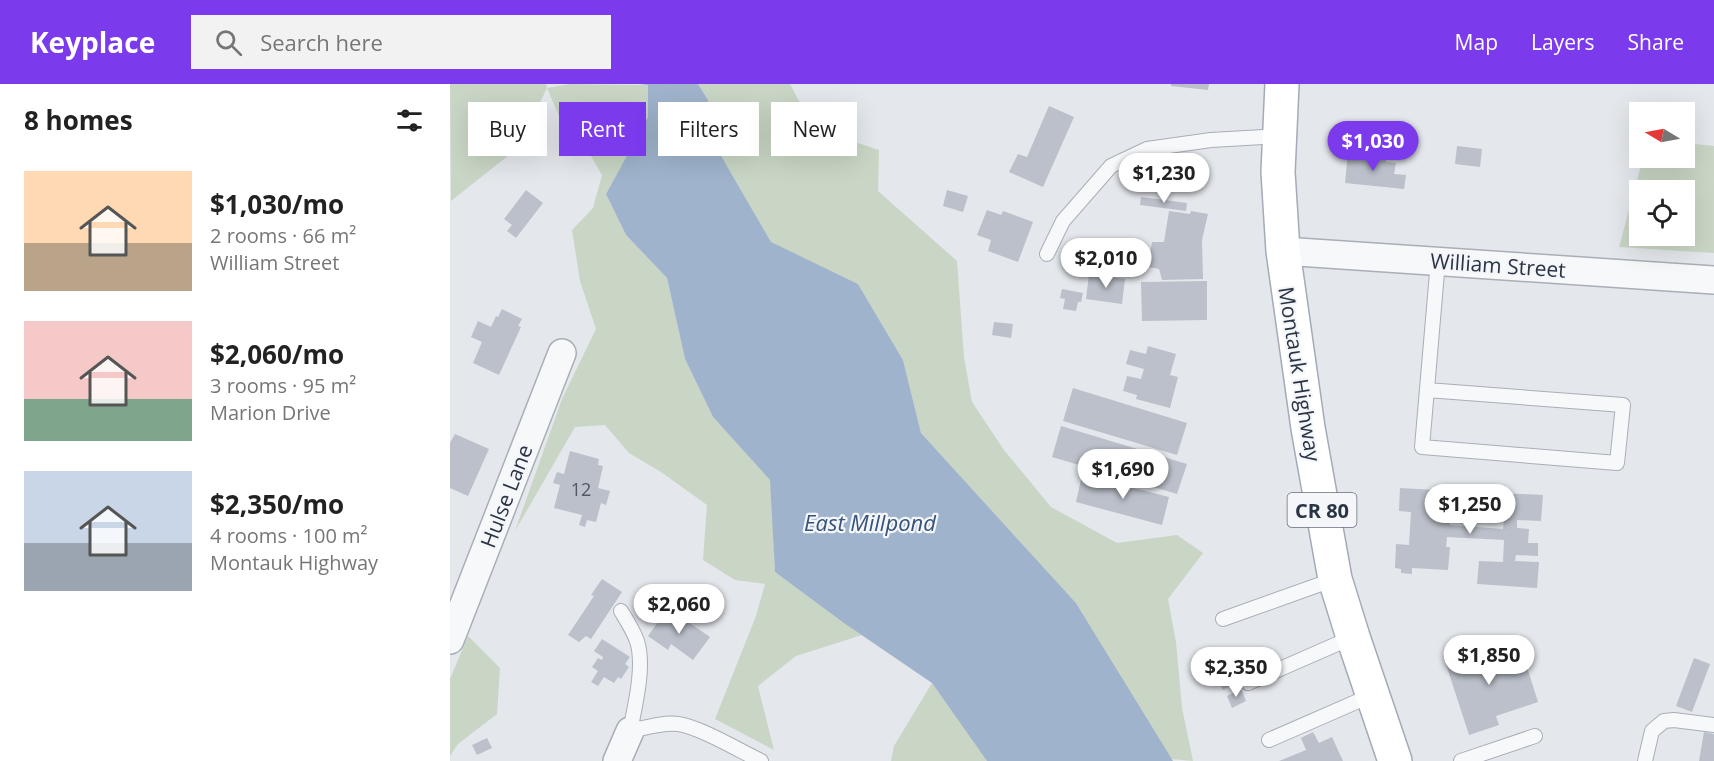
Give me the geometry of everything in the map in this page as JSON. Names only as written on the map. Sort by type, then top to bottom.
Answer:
[{"type":"main road","name":"Montauk Highway","points":[[1282,84],[1278,172],[1282,251],[1306,417],[1335,579],[1395,761]]},
{"type":"street","name":"William Street","points":[[1282,251],[1714,280]]},
{"type":"street","name":"Hulse Lane","points":[[450,640],[562,352]]},
{"type":"street","points":[[617,761],[630,731]]},
{"type":"lane","points":[[1047,254],[1064,221],[1111,166],[1147,149],[1211,140],[1281,136]]},
{"type":"lane","points":[[1427,390],[1623,405],[1617,463],[1422,447],[1438,261]]},
{"type":"lane","points":[[1223,619],[1335,579]]},
{"type":"lane","points":[[621,611],[636,640],[640,661],[636,704],[630,731],[664,724],[678,724],[696,729],[761,761]]},
{"type":"lane","points":[[1248,683],[1353,637]]},
{"type":"lane","points":[[1269,740],[1372,695]]},
{"type":"lane","points":[[1646,761],[1652,731],[1664,721],[1714,725]]},
{"type":"lane","points":[[1461,761],[1535,736]]},
{"type":"green space","points":[[450,84],[546,84],[547,88],[540,102],[468,102],[468,156],[508,156],[451,201]]},
{"type":"green space","points":[[569,84],[649,85],[646,121],[646,102],[559,102],[559,116],[547,88]]},
{"type":"green space","points":[[698,84],[790,84],[799,102],[771,102],[771,156],[857,156],[857,143],[879,150],[878,191],[957,261],[964,357],[972,402],[1004,450],[1051,507],[1117,543],[1177,535],[1203,553],[1168,599],[1176,642],[1182,708],[1193,761],[1171,759],[1076,603],[921,433],[903,360],[858,284],[771,243],[721,156],[759,156],[759,102],[708,102]]},
{"type":"green space","points":[[1695,144],[1714,146],[1714,253],[1619,247],[1629,210],[1629,246],[1695,246],[1695,180],[1637,180],[1640,168],[1695,168]]},
{"type":"green space","points":[[591,156],[627,156],[606,194],[626,235],[667,278],[685,359],[713,417],[771,480],[775,572],[862,635],[796,656],[758,686],[774,750],[715,719],[756,616],[765,584],[735,580],[703,560],[707,505],[661,472],[629,453],[605,425],[575,427],[515,531],[562,399],[596,329],[580,281],[572,230],[593,208],[602,175]]},
{"type":"green space","points":[[468,636],[500,668],[497,714],[458,744],[450,756],[450,679]]},
{"type":"green space","points":[[932,683],[987,761],[891,761],[894,746]]},
{"type":"water","name":"East Millpond","points":[[640,84],[698,84],[708,100],[708,102],[658,102],[658,156],[721,156],[771,242],[858,284],[903,360],[921,433],[1076,603],[1173,761],[987,761],[932,683],[844,623],[775,572],[770,480],[713,417],[685,359],[667,278],[626,235],[606,194],[627,156],[646,156],[648,85]]},
{"type":"building","points":[[1171,84],[1209,84],[1208,90],[1171,86]]},
{"type":"building","points":[[1049,106],[1074,117],[1043,187],[1009,172],[1018,154],[1027,157]]},
{"type":"building","points":[[1457,146],[1482,149],[1480,167],[1455,164]]},
{"type":"building","points":[[1348,152],[1387,157],[1386,162],[1396,163],[1394,174],[1406,175],[1404,189],[1345,183]]},
{"type":"building","points":[[526,190],[543,203],[516,238],[507,231],[512,225],[504,219]]},
{"type":"building","points":[[947,190],[968,196],[963,212],[943,206]]},
{"type":"building","points":[[1141,197],[1187,203],[1186,211],[1140,205]]},
{"type":"building","points":[[987,210],[1001,215],[1003,211],[1033,222],[1018,262],[988,251],[991,240],[977,235]]},
{"type":"building","points":[[1169,211],[1208,214],[1202,240],[1203,279],[1162,280],[1159,269],[1148,267],[1152,242],[1164,242]]},
{"type":"building","points":[[1089,274],[1125,279],[1122,304],[1086,299]]},
{"type":"building","points":[[1207,281],[1207,320],[1142,321],[1141,282]]},
{"type":"building","points":[[1062,289],[1083,293],[1076,311],[1063,309],[1065,299],[1060,298]]},
{"type":"building","points":[[502,309],[522,319],[518,326],[521,327],[499,375],[473,363],[482,342],[471,337],[478,321],[491,327]]},
{"type":"building","points":[[994,322],[1013,324],[1011,338],[992,335]]},
{"type":"building","points":[[1148,346],[1176,354],[1170,375],[1178,377],[1170,408],[1136,399],[1137,395],[1123,391],[1127,376],[1141,379],[1144,369],[1126,364],[1130,350],[1146,354]]},
{"type":"building","points":[[1073,388],[1187,423],[1177,455],[1063,421]]},
{"type":"building","points":[[1061,426],[1187,464],[1177,494],[1052,457]]},
{"type":"building","points":[[455,434],[489,449],[468,496],[450,488],[450,443]]},
{"type":"building","points":[[570,451],[599,459],[598,465],[603,466],[598,488],[610,491],[606,505],[601,503],[596,522],[587,520],[585,527],[579,525],[582,515],[554,508],[560,485],[553,483],[557,472],[564,474]]},
{"type":"building","points":[[1082,475],[1169,497],[1162,525],[1076,502]]},
{"type":"building","points":[[1400,488],[1452,491],[1450,525],[1503,529],[1504,519],[1480,517],[1481,492],[1543,495],[1541,521],[1517,520],[1517,528],[1529,529],[1528,543],[1538,543],[1538,556],[1516,555],[1515,561],[1539,562],[1537,588],[1477,584],[1479,561],[1503,562],[1504,540],[1447,537],[1446,547],[1450,547],[1448,570],[1412,568],[1412,574],[1401,573],[1401,569],[1395,568],[1396,544],[1409,545],[1411,512],[1399,511]]},
{"type":"building","points":[[602,579],[622,592],[591,639],[586,636],[579,642],[568,635],[594,596],[591,595]]},
{"type":"building","points":[[668,608],[710,637],[693,660],[671,644],[668,650],[648,636]]},
{"type":"building","points":[[602,639],[630,657],[625,664],[629,667],[621,679],[618,677],[614,683],[604,677],[598,686],[591,682],[598,671],[592,667],[598,658],[602,660],[603,657],[594,651]]},
{"type":"building","points":[[1473,645],[1479,662],[1521,648],[1538,702],[1496,716],[1499,725],[1469,735],[1443,655]]},
{"type":"building","points":[[1212,648],[1232,685],[1223,690],[1202,653]]},
{"type":"building","points":[[1694,658],[1710,664],[1692,712],[1676,706]]},
{"type":"building","points":[[1241,689],[1246,701],[1232,708],[1227,696]]},
{"type":"building","points":[[1313,732],[1319,743],[1332,737],[1343,761],[1279,761],[1306,750],[1301,738]]},
{"type":"building","points":[[1704,732],[1714,734],[1714,761],[1699,761]]},
{"type":"building","points":[[487,738],[492,748],[477,755],[472,745]]}]
